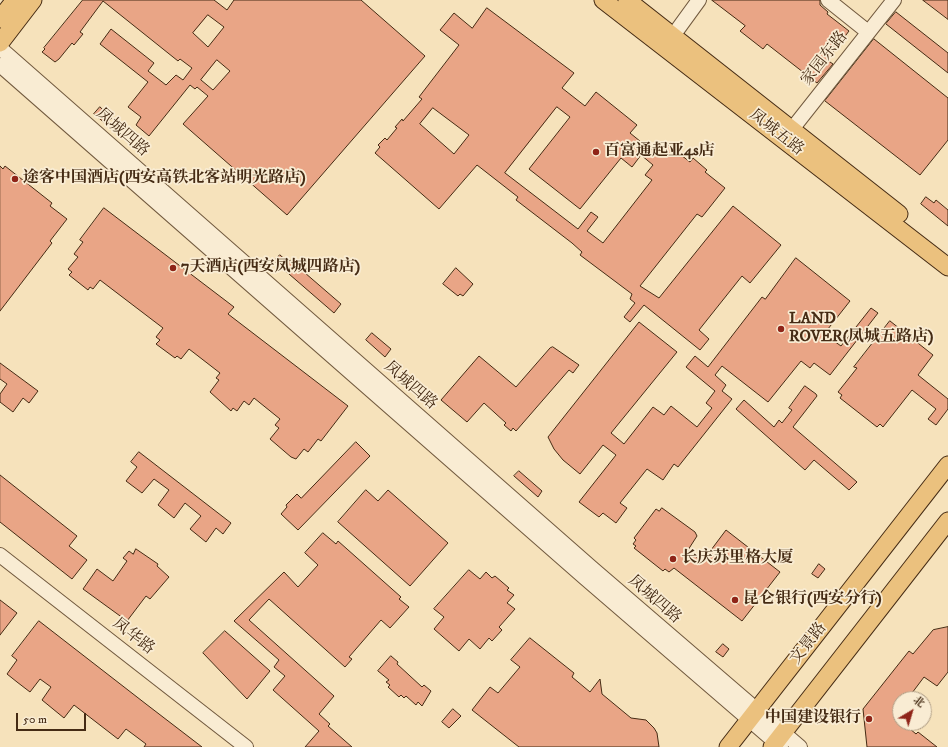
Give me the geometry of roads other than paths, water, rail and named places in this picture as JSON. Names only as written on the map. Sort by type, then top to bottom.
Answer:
[{"type":"main road","points":[[0,19],[15,0]]},
{"type":"main road","points":[[0,43],[33,0]]},
{"type":"main road","name":"凤城五路","points":[[603,0],[668,42],[788,134],[948,252]]},
{"type":"main road","name":"凤城五路","points":[[627,0],[668,42]]},
{"type":"main road","name":"凤城五路","points":[[788,134],[948,267]]},
{"type":"main road","name":"文景路","points":[[728,747],[948,465]]},
{"type":"main road","points":[[778,742],[948,521]]},
{"type":"street","points":[[668,42],[699,0]]},
{"type":"street","points":[[828,0],[868,32]]},
{"type":"street","name":"家园东路","points":[[788,134],[894,0]]},
{"type":"street","name":"凤城四路","points":[[0,48],[593,569],[753,716],[778,742],[800,747]]},
{"type":"street","name":"凤城四路","points":[[0,65],[753,716]]},
{"type":"street","name":"凤华路","points":[[0,555],[246,747]]},
{"type":"place","name":"百富通起亚4s店","points":[[596,152]]},
{"type":"place","name":"途客中国酒店(西安高铁北客站明光路店)","points":[[15,179]]},
{"type":"place","name":"7天酒店(西安凤城四路店)","points":[[173,268]]},
{"type":"place","name":"LAND ROVER(凤城五路店)","points":[[781,329]]},
{"type":"place","name":"长庆苏里格大厦","points":[[673,559]]},
{"type":"place","name":"昆仑银行(西安分行)","points":[[735,600]]},
{"type":"place","name":"中国建设银行","points":[[869,719]]}]
